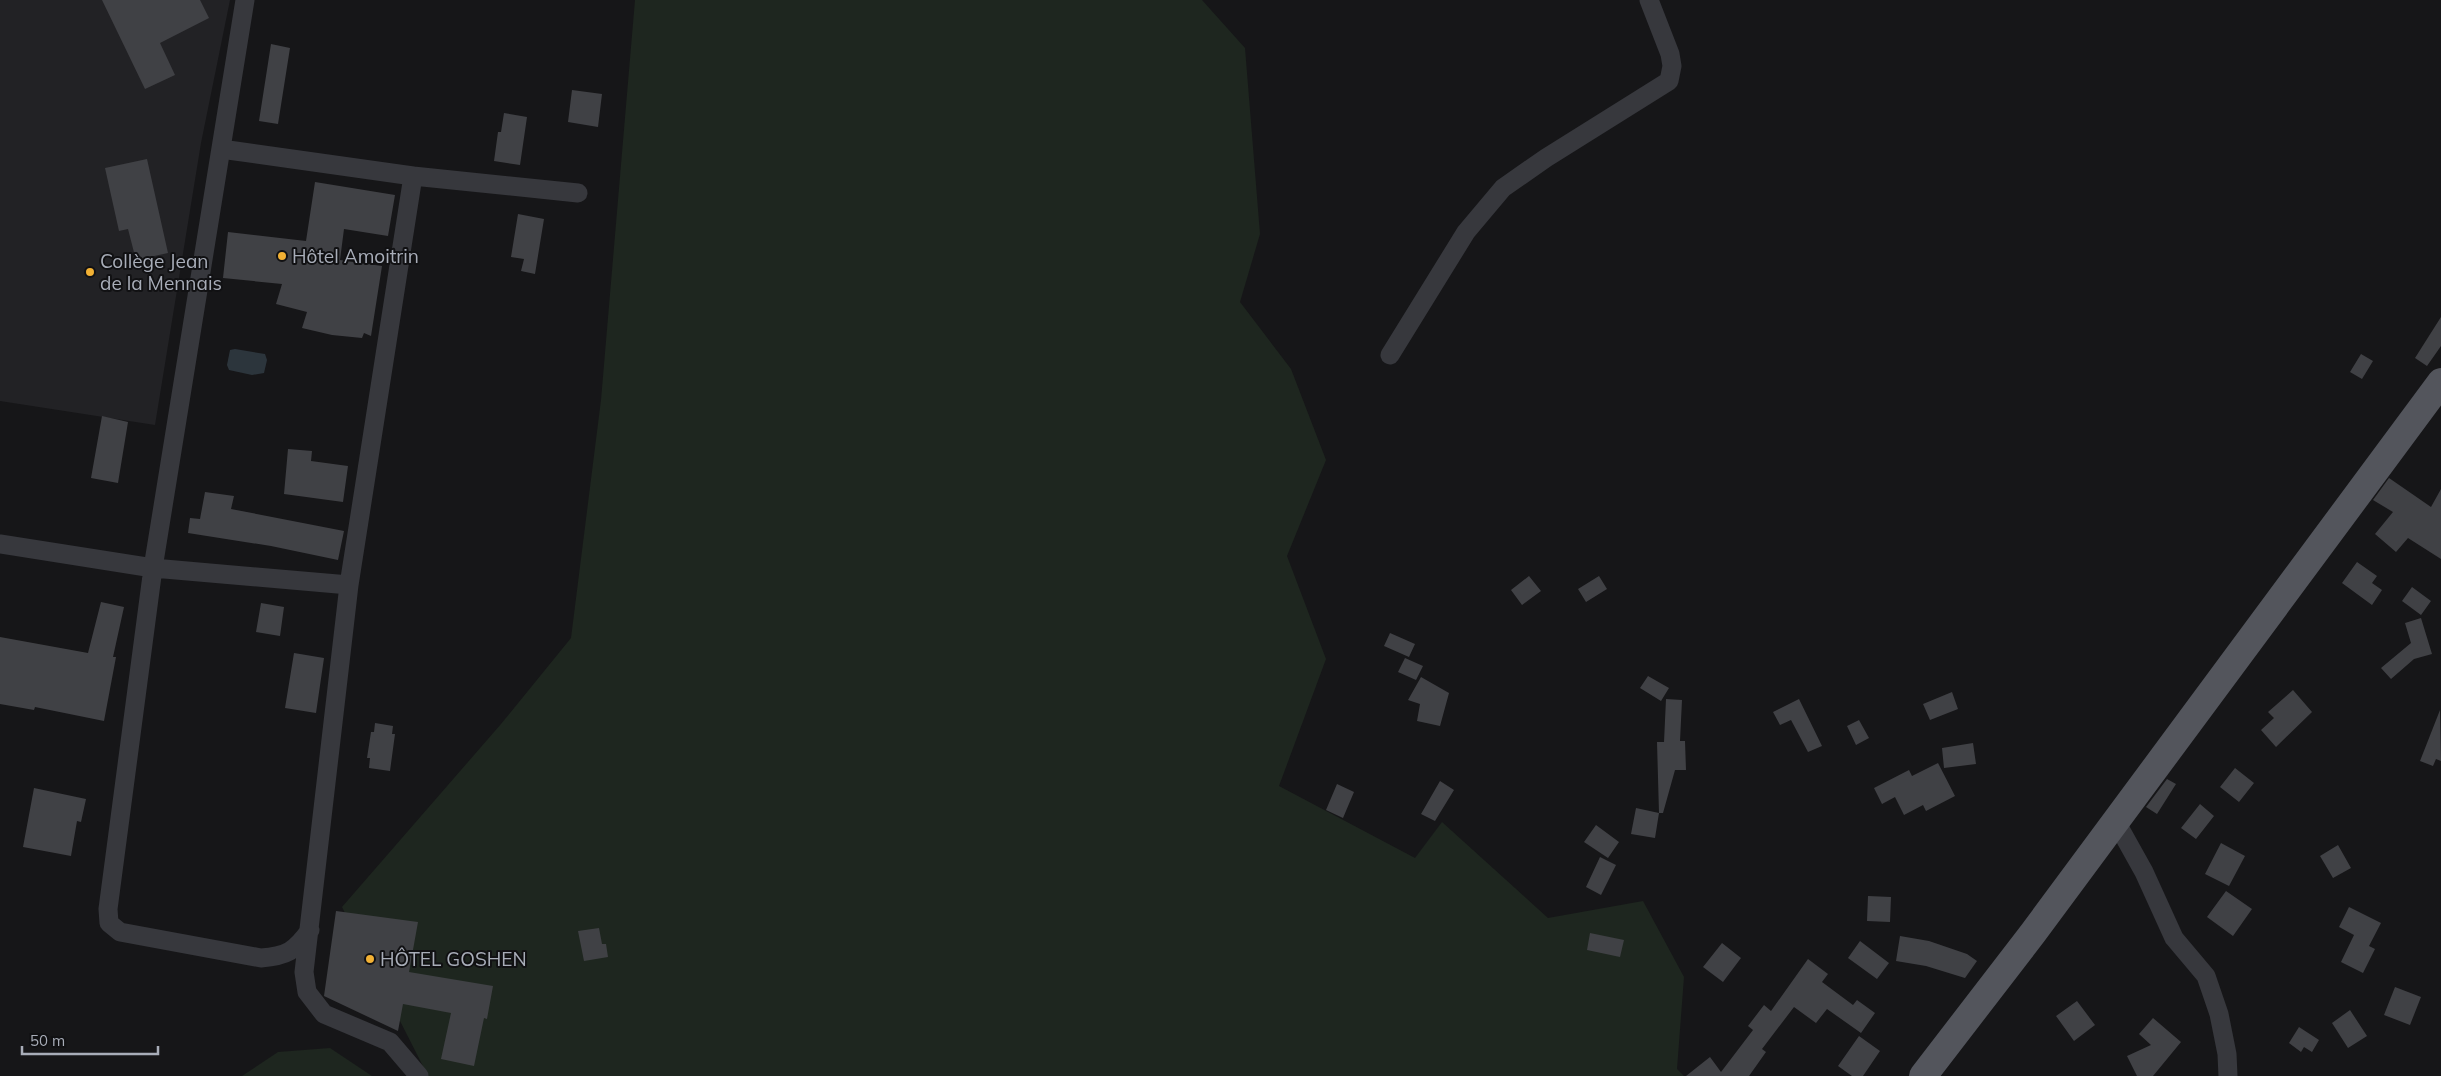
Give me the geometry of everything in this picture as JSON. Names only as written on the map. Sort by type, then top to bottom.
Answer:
[{"type":"main road","points":[[1923,1076],[2027,940],[2114,820],[2441,382]]},
{"type":"street","points":[[245,0],[153,568],[108,908],[110,923],[120,932],[261,958],[282,957],[303,940],[310,930]]},
{"type":"street","points":[[1390,355],[1466,232],[1503,188],[1546,158],[1669,81],[1672,66],[1670,54],[1649,0]]},
{"type":"street","points":[[221,150],[413,176],[578,193]]},
{"type":"street","points":[[413,176],[350,585],[304,972],[307,992],[324,1014],[390,1042],[419,1076]]},
{"type":"street","points":[[0,544],[153,568],[350,585]]},
{"type":"street","points":[[2114,820],[2144,872],[2174,938],[2206,976],[2219,1014],[2227,1054],[2228,1076]]},
{"type":"shaded area","name":"Collège Jean de la Mennais","points":[[0,0],[230,0],[201,143],[155,425],[0,401]]},
{"type":"shaded area","points":[[635,0],[1202,0],[1245,48],[1260,234],[1240,302],[1291,369],[1326,460],[1287,556],[1326,659],[1279,786],[1415,858],[1442,822],[1548,918],[1643,901],[1684,977],[1677,1069],[1684,1076],[428,1076],[342,907],[501,724],[571,638],[601,400]]},
{"type":"shaded area","points":[[235,349],[265,354],[267,360],[264,373],[252,375],[229,370],[227,365],[230,350]]},
{"type":"shaded area","points":[[330,1048],[372,1076],[242,1076],[278,1052]]},
{"type":"building","points":[[102,0],[200,0],[209,18],[160,43],[175,75],[145,89]]},
{"type":"building","points":[[271,44],[290,48],[278,124],[259,121]]},
{"type":"building","points":[[572,90],[602,94],[598,127],[568,122]]},
{"type":"building","points":[[504,113],[527,117],[520,165],[494,161],[498,132],[501,132]]},
{"type":"building","points":[[147,159],[168,253],[136,260],[128,229],[119,231],[105,168]]},
{"type":"building","points":[[315,182],[395,195],[388,236],[344,229],[340,260],[382,266],[371,336],[364,333],[362,338],[332,335],[302,328],[307,312],[276,304],[282,284],[223,278],[228,232],[306,241]]},
{"type":"building","points":[[518,214],[544,219],[535,274],[521,271],[524,259],[511,257]]},
{"type":"building","points":[[2441,317],[2441,346],[2427,366],[2415,358]]},
{"type":"building","points":[[2361,354],[2373,361],[2362,379],[2350,372]]},
{"type":"building","points":[[102,416],[128,422],[118,483],[91,478]]},
{"type":"building","points":[[288,449],[312,451],[311,461],[348,466],[343,502],[284,494]]},
{"type":"building","points":[[2389,478],[2431,507],[2441,489],[2441,559],[2408,538],[2396,552],[2375,534],[2393,512],[2373,500]]},
{"type":"building","points":[[205,492],[234,496],[231,509],[344,531],[338,560],[271,546],[188,533],[190,518],[200,519]]},
{"type":"building","points":[[2357,562],[2377,576],[2372,583],[2382,590],[2372,605],[2342,583]]},
{"type":"building","points":[[1529,576],[1541,591],[1522,605],[1511,590]]},
{"type":"building","points":[[1599,576],[1607,589],[1586,602],[1578,589]]},
{"type":"building","points":[[2412,587],[2431,601],[2421,615],[2402,601]]},
{"type":"building","points":[[101,602],[124,607],[113,657],[116,657],[104,721],[35,707],[34,710],[0,704],[0,637],[88,653]]},
{"type":"building","points":[[261,603],[284,607],[280,636],[256,632]]},
{"type":"building","points":[[2421,618],[2432,654],[2414,659],[2391,679],[2381,668],[2411,643],[2405,623]]},
{"type":"building","points":[[1390,633],[1415,644],[1409,657],[1384,646]]},
{"type":"building","points":[[294,653],[324,658],[316,713],[285,708]]},
{"type":"building","points":[[1405,658],[1423,666],[1416,680],[1398,672]]},
{"type":"building","points":[[1648,676],[1669,688],[1661,701],[1640,688]]},
{"type":"building","points":[[1421,677],[1449,693],[1440,726],[1417,721],[1420,704],[1408,700]]},
{"type":"building","points":[[2293,690],[2312,712],[2276,747],[2261,730],[2274,718],[2268,712]]},
{"type":"building","points":[[1952,692],[1958,709],[1930,720],[1923,704]]},
{"type":"building","points":[[1666,699],[1682,700],[1680,741],[1685,741],[1686,770],[1675,770],[1663,813],[1659,813],[1657,742],[1664,742]]},
{"type":"building","points":[[1799,699],[1822,746],[1808,752],[1791,720],[1780,725],[1773,712]]},
{"type":"building","points":[[2440,710],[2441,761],[2436,759],[2433,766],[2420,761]]},
{"type":"building","points":[[1859,720],[1869,738],[1856,745],[1847,726]]},
{"type":"building","points":[[375,723],[393,726],[392,734],[395,734],[390,771],[369,768],[370,758],[367,758],[371,732],[374,732]]},
{"type":"building","points":[[1973,743],[1976,764],[1944,768],[1942,748]]},
{"type":"building","points":[[1938,763],[1955,796],[1926,811],[1923,805],[1904,815],[1895,797],[1882,804],[1874,788],[1909,770],[1912,776]]},
{"type":"building","points":[[2235,768],[2254,783],[2239,802],[2220,787]]},
{"type":"building","points":[[2167,779],[2176,784],[2157,814],[2146,807]]},
{"type":"building","points":[[1440,781],[1454,790],[1435,821],[1421,814]]},
{"type":"building","points":[[1337,784],[1354,792],[1343,818],[1326,810]]},
{"type":"building","points":[[34,788],[86,799],[81,822],[77,821],[71,856],[23,847]]},
{"type":"building","points":[[2200,804],[2214,816],[2196,839],[2181,828]]},
{"type":"building","points":[[1636,808],[1659,813],[1655,838],[1631,834]]},
{"type":"building","points":[[1596,825],[1619,842],[1608,858],[1584,842]]},
{"type":"building","points":[[2221,843],[2245,856],[2229,886],[2205,874]]},
{"type":"building","points":[[2338,845],[2351,868],[2333,878],[2320,856]]},
{"type":"building","points":[[1600,857],[1616,865],[1601,895],[1586,887]]},
{"type":"building","points":[[2226,891],[2252,909],[2233,936],[2207,917]]},
{"type":"building","points":[[1868,896],[1891,897],[1890,922],[1867,921]]},
{"type":"building","points":[[2349,907],[2381,923],[2369,946],[2375,949],[2363,973],[2341,962],[2354,935],[2339,927]]},
{"type":"building","name":"HÔTEL GOSHEN","points":[[336,911],[418,922],[409,972],[493,986],[487,1019],[484,1018],[474,1066],[441,1059],[451,1013],[403,1004],[398,1031],[324,996]]},
{"type":"building","points":[[599,928],[602,944],[606,944],[608,957],[584,961],[578,931]]},
{"type":"building","points":[[1590,933],[1624,940],[1620,957],[1587,950]]},
{"type":"building","points":[[1900,936],[1929,941],[1967,954],[1977,961],[1965,978],[1926,966],[1896,961]]},
{"type":"building","points":[[1860,941],[1889,963],[1877,979],[1848,958]]},
{"type":"building","points":[[1722,943],[1741,958],[1723,982],[1703,967]]},
{"type":"building","points":[[1808,959],[1828,974],[1822,982],[1853,1005],[1857,1000],[1875,1013],[1861,1033],[1827,1009],[1816,1023],[1794,1007],[1762,1049],[1766,1052],[1749,1076],[1686,1076],[1710,1057],[1721,1072],[1753,1030],[1748,1026],[1764,1005],[1771,1011]]},
{"type":"building","points":[[2395,987],[2421,997],[2410,1025],[2384,1015]]},
{"type":"building","points":[[2077,1001],[2095,1025],[2074,1041],[2056,1016]]},
{"type":"building","points":[[2350,1010],[2367,1036],[2348,1048],[2332,1023]]},
{"type":"building","points":[[2153,1018],[2181,1042],[2153,1076],[2137,1076],[2127,1056],[2151,1045],[2139,1034]]},
{"type":"building","points":[[2299,1027],[2319,1040],[2312,1052],[2304,1047],[2301,1052],[2289,1043]]},
{"type":"building","points":[[1859,1036],[1880,1051],[1863,1076],[1852,1076],[1838,1066]]},
{"type":"place","name":"Hôtel Amoitrin","points":[[282,256]]},
{"type":"place","name":"Collège Jean de la Mennais","points":[[90,272]]},
{"type":"place","name":"HÔTEL GOSHEN","points":[[370,959]]}]
